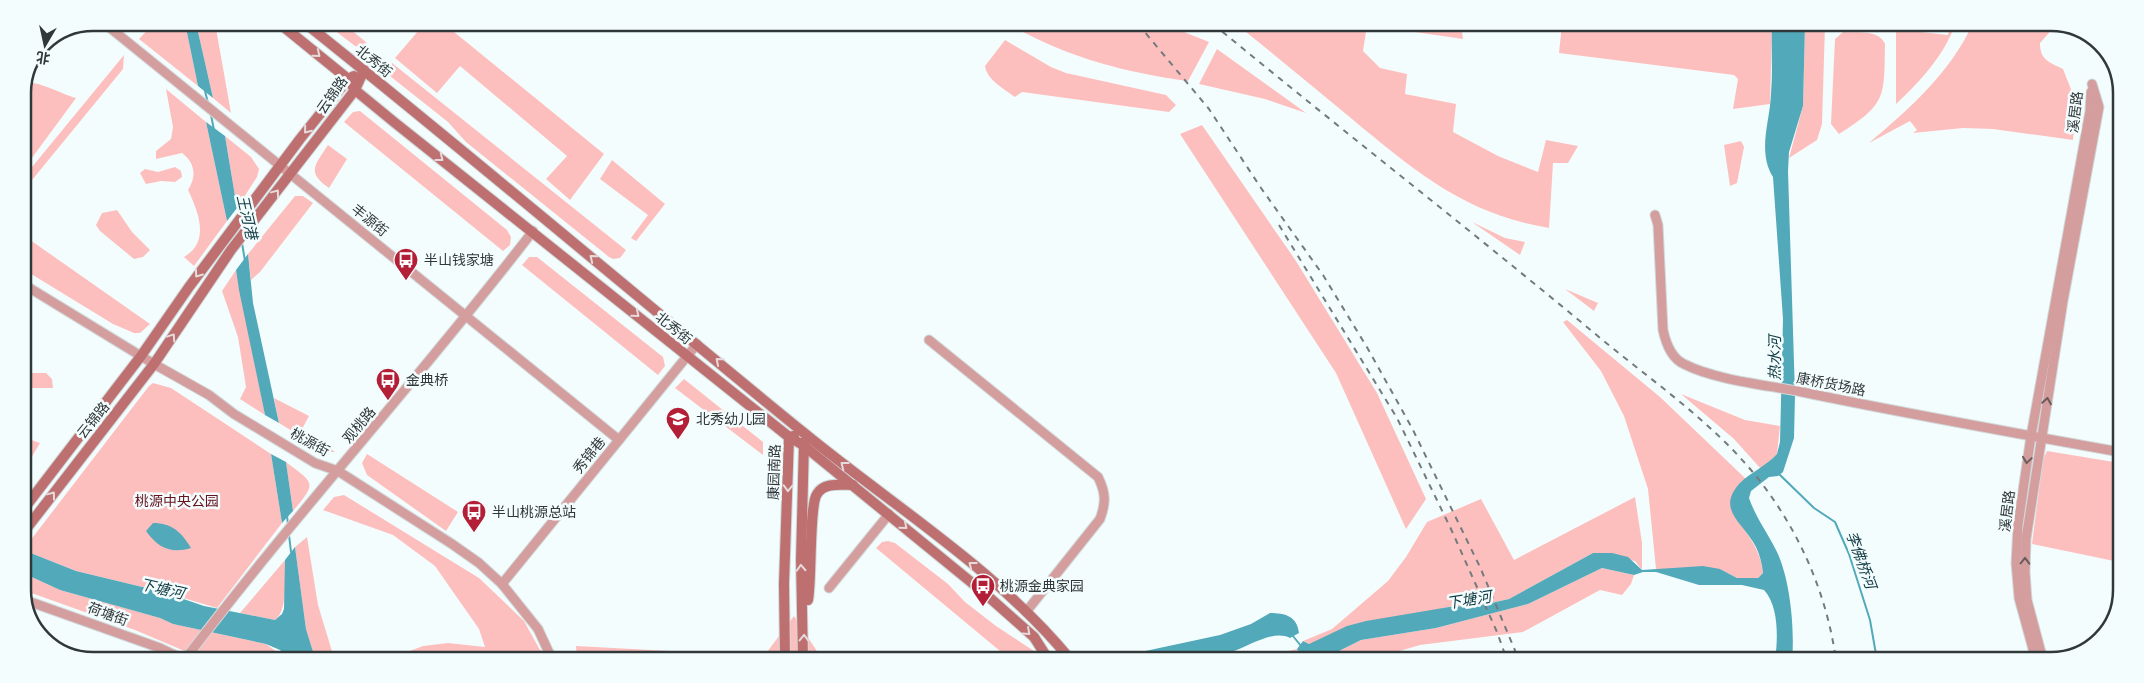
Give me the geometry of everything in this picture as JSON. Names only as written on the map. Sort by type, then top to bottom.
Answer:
[{"type":"main road","name":"北秀街","points":[[289,31],[348,79],[355,90],[789,437],[803,445],[889,514],[1034,637],[1044,652]]},
{"type":"main road","name":"北秀街","points":[[315,31],[804,434],[988,577],[1049,633],[1064,652]]},
{"type":"main road","name":"云锦路","points":[[31,500],[141,356],[227,235],[300,139],[348,79],[364,70]]},
{"type":"main road","name":"云锦路","points":[[31,523],[154,364],[231,250],[355,90],[364,70]]},
{"type":"main road","name":"康园南路","points":[[785,652],[784,584],[789,437],[804,434],[801,560],[804,617],[803,652]]},
{"type":"main road","points":[[804,617],[812,561],[813,502],[817,493],[833,484],[852,485]]},
{"type":"street","name":"丰源街","points":[[115,31],[619,440]]},
{"type":"street","name":"溪居路","points":[[2034,652],[2019,598],[2016,564],[2018,525],[2030,436],[2090,111],[2092,84],[2099,107],[2041,438],[2026,539],[2025,572],[2028,600],[2041,652]]},
{"type":"street","name":"康桥货场路","points":[[1655,215],[1658,225],[1663,330],[1666,344],[1674,357],[1684,364],[1711,374],[1779,388],[2113,451]]},
{"type":"street","name":"观桃路","points":[[191,652],[275,546],[468,316],[533,231]]},
{"type":"street","name":"桃源街","points":[[31,289],[154,364],[209,395],[234,414],[315,463],[338,472],[452,544],[479,563],[502,584],[538,629],[549,652]]},
{"type":"street","points":[[930,340],[1098,476],[1104,490],[1105,504],[1100,520],[1026,612]]},
{"type":"street","name":"秀锦巷","points":[[502,584],[697,344]]},
{"type":"street","points":[[829,588],[889,514]]},
{"type":"street","name":"荷塘街","points":[[32,603],[168,652]]},
{"type":"green space","points":[[146,31],[187,31],[198,86],[139,39]]},
{"type":"green space","points":[[198,31],[216,31],[231,113],[213,98]]},
{"type":"green space","points":[[335,31],[353,31],[367,43],[361,47],[355,46]]},
{"type":"green space","points":[[418,31],[453,31],[604,154],[570,200],[546,179],[567,156],[460,66],[437,93],[395,58]]},
{"type":"green space","points":[[1021,31],[1182,31],[1209,42],[1188,81],[1143,74],[1099,63],[1036,39]]},
{"type":"green space","points":[[1366,31],[1363,51],[1380,68],[1407,74],[1405,94],[1456,104],[1453,132],[1498,156],[1538,172],[1546,140],[1578,146],[1568,163],[1553,163],[1549,228],[1492,213],[1443,188],[1420,173],[1375,138],[1246,32]]},
{"type":"green space","points":[[1408,31],[1462,31],[1463,39]]},
{"type":"green space","points":[[1561,31],[1772,31],[1770,104],[1733,109],[1738,79],[1734,75],[1559,53]]},
{"type":"green space","points":[[1805,31],[1825,31],[1822,124],[1817,140],[1789,158],[1803,106]]},
{"type":"green space","points":[[1896,31],[1921,31],[1948,35],[1949,31],[1952,31],[1938,57],[1914,87],[1896,104]]},
{"type":"green space","points":[[1969,31],[2051,31],[2040,43],[2040,49],[2046,60],[2063,69],[2076,102],[2073,140],[1993,129],[1963,128],[1913,133],[1917,130],[1910,121],[1869,143],[1927,89],[1952,59]]},
{"type":"green space","points":[[1843,32],[1867,33],[1878,36],[1885,44],[1885,62],[1883,88],[1880,98],[1866,115],[1839,134],[1831,124],[1835,39]]},
{"type":"green space","points":[[1005,40],[1051,67],[1066,73],[1166,95],[1176,105],[1169,112],[1022,92],[1015,97],[992,80],[985,66]]},
{"type":"green space","points":[[1217,49],[1306,113],[1265,99],[1199,84]]},
{"type":"green space","points":[[124,55],[123,69],[31,181],[31,168]]},
{"type":"green space","points":[[392,63],[626,250],[620,258],[613,259],[609,257],[466,142],[448,122],[390,76],[388,71]]},
{"type":"green space","points":[[32,83],[76,98],[31,159]]},
{"type":"green space","points":[[166,89],[206,122],[227,221],[194,266],[184,257],[192,251],[200,235],[196,208],[188,190],[193,180],[192,165],[182,153],[156,159],[156,151],[171,139],[173,127]]},
{"type":"green space","points":[[360,111],[507,230],[511,237],[510,245],[503,251],[344,122],[353,112]]},
{"type":"green space","points":[[1202,125],[1296,261],[1377,393],[1426,499],[1406,529],[1336,373],[1180,134]]},
{"type":"green space","points":[[225,136],[251,157],[259,169],[257,177],[237,208]]},
{"type":"green space","points":[[1741,141],[1744,147],[1737,183],[1730,186],[1724,145]]},
{"type":"green space","points":[[328,145],[347,159],[329,188],[315,173],[319,158]]},
{"type":"green space","points":[[612,160],[665,204],[636,241],[631,238],[648,215],[600,179]]},
{"type":"green space","points":[[175,167],[181,171],[182,177],[175,182],[161,181],[146,184],[140,173],[145,169],[158,172]]},
{"type":"green space","points":[[295,196],[303,196],[313,203],[260,272],[251,280],[248,254]]},
{"type":"green space","points":[[117,210],[132,232],[150,250],[143,257],[134,259],[100,231],[96,225],[102,213]]},
{"type":"green space","points":[[1472,222],[1505,238],[1525,242],[1520,255]]},
{"type":"green space","points":[[31,241],[150,324],[140,333],[134,333],[113,324],[31,274]]},
{"type":"green space","points":[[529,257],[537,257],[663,357],[665,366],[658,375],[522,265]]},
{"type":"green space","points":[[236,270],[265,415],[240,399],[246,387],[238,337],[222,291]]},
{"type":"green space","points":[[1565,289],[1598,303],[1594,311]]},
{"type":"green space","points":[[1567,320],[1660,397],[1746,479],[1741,483],[1735,517],[1745,530],[1760,557],[1763,573],[1758,578],[1737,578],[1720,569],[1656,569],[1648,489],[1624,416],[1601,371],[1563,322]]},
{"type":"green space","points":[[31,373],[46,373],[52,379],[53,388],[31,388]]},
{"type":"green space","points":[[684,379],[763,442],[763,455],[675,388]]},
{"type":"green space","name":"桃源中央公园","points":[[153,383],[171,388],[271,454],[282,523],[217,608],[163,592],[76,571],[31,553],[31,540]]},
{"type":"green space","points":[[1681,394],[1745,420],[1780,426],[1777,454],[1761,469],[1734,439]]},
{"type":"green space","points":[[274,398],[309,416],[302,429],[335,452],[321,449],[279,423]]},
{"type":"green space","points":[[31,440],[40,443],[31,458]]},
{"type":"green space","points":[[2047,451],[2113,462],[2113,561],[2032,544],[2043,459]]},
{"type":"green space","points":[[367,454],[458,512],[446,531],[367,475],[362,463]]},
{"type":"green space","points":[[286,462],[303,475],[309,484],[309,489],[293,511]]},
{"type":"green space","points":[[344,495],[479,578],[524,621],[540,650],[551,652],[407,652],[423,646],[448,643],[485,647],[479,629],[435,566],[393,535],[323,510],[334,497]]},
{"type":"green space","points":[[1635,497],[1642,543],[1642,570],[1635,561],[1593,553],[1509,599],[1482,605],[1449,607],[1309,644],[1303,641],[1332,629],[1388,581],[1406,557],[1427,522],[1481,499],[1514,560]]},
{"type":"green space","points":[[307,537],[318,605],[332,652],[313,652],[306,629],[295,547]]},
{"type":"green space","points":[[882,542],[895,543],[948,584],[965,602],[1035,652],[1001,652],[876,548]]},
{"type":"green space","points":[[285,560],[284,601],[282,609],[275,620],[240,613]]},
{"type":"green space","points":[[1602,568],[1634,575],[1631,584],[1622,595],[1600,590],[1523,632],[1420,645],[1396,652],[1337,652],[1361,640],[1436,628],[1528,604]]},
{"type":"green space","points":[[31,577],[60,590],[160,618],[173,624],[266,644],[277,652],[187,652],[135,630],[31,593]]},
{"type":"green space","points":[[794,616],[817,652],[767,652]]},
{"type":"green space","points":[[576,646],[689,652],[576,652]]},
{"type":"green space","points":[[1297,649],[1299,652],[1284,652]]},
{"type":"water","points":[[187,31],[198,31],[213,98],[198,86]]},
{"type":"water","points":[[1772,31],[1805,31],[1803,106],[1789,152],[1788,171],[1795,395],[1794,438],[1783,472],[1778,476],[1769,477],[1751,491],[1749,498],[1776,550],[1785,574],[1792,619],[1793,652],[1776,652],[1777,633],[1775,614],[1769,597],[1764,590],[1742,585],[1699,585],[1656,572],[1643,572],[1634,575],[1602,568],[1528,604],[1436,628],[1361,640],[1337,652],[1299,652],[1297,649],[1303,641],[1309,644],[1347,626],[1366,621],[1449,607],[1482,605],[1509,599],[1593,553],[1612,553],[1628,557],[1642,570],[1703,566],[1720,569],[1737,578],[1758,578],[1763,573],[1757,550],[1751,538],[1734,516],[1730,501],[1740,483],[1777,454],[1780,442],[1783,319],[1773,177],[1768,167],[1765,147],[1772,85]]},
{"type":"water","points":[[206,122],[225,136],[237,208],[227,221]]},
{"type":"water","points":[[248,254],[253,303],[279,423],[265,415],[239,290],[236,270]]},
{"type":"water","points":[[271,454],[286,462],[293,511],[282,523]]},
{"type":"water","points":[[153,523],[160,523],[171,527],[184,537],[191,548],[171,550],[155,542],[146,531]]},
{"type":"water","points":[[295,547],[306,629],[313,652],[282,652],[266,644],[173,624],[160,618],[60,590],[31,577],[31,553],[76,571],[163,592],[204,606],[275,620],[282,614],[284,609],[285,560]]},
{"type":"water","points":[[1270,613],[1281,614],[1293,619],[1299,633],[1290,638],[1283,636],[1268,637],[1231,652],[1141,652],[1220,635],[1251,624]]},
{"type":"waterway","name":"王河港","points":[[205,91],[208,103]]},
{"type":"waterway","name":"王河港","points":[[211,115],[214,130]]},
{"type":"waterway","name":"王河港","points":[[242,243],[245,261]]},
{"type":"waterway","name":"李佛桥河","points":[[1778,473],[1814,508],[1835,522],[1849,554],[1870,620],[1876,652]]},
{"type":"waterway","name":"王河港","points":[[287,515],[288,525]]},
{"type":"waterway","name":"王河港","points":[[289,535],[291,552]]},
{"type":"waterway","name":"下塘河","points":[[1293,636],[1301,646]]},
{"type":"railway","points":[[1144,31],[1209,109],[1261,188],[1323,275],[1368,349],[1412,428],[1480,567],[1516,652]]},
{"type":"railway","points":[[1222,31],[1682,404],[1725,442],[1763,485],[1790,525],[1801,546],[1819,590],[1835,652]]},
{"type":"railway","points":[[1279,225],[1397,418],[1451,529],[1504,652]]},
{"type":"place","name":"半山钱家塘","points":[[406,281]]},
{"type":"place","name":"金典桥","points":[[388,401]]},
{"type":"place","name":"北秀幼儿园","points":[[678,440]]},
{"type":"place","name":"半山桃源总站","points":[[474,533]]},
{"type":"place","name":"桃源金典家园","points":[[983,607]]},
{"type":"water label","name":"热水河","points":[[1775,358]]}]
